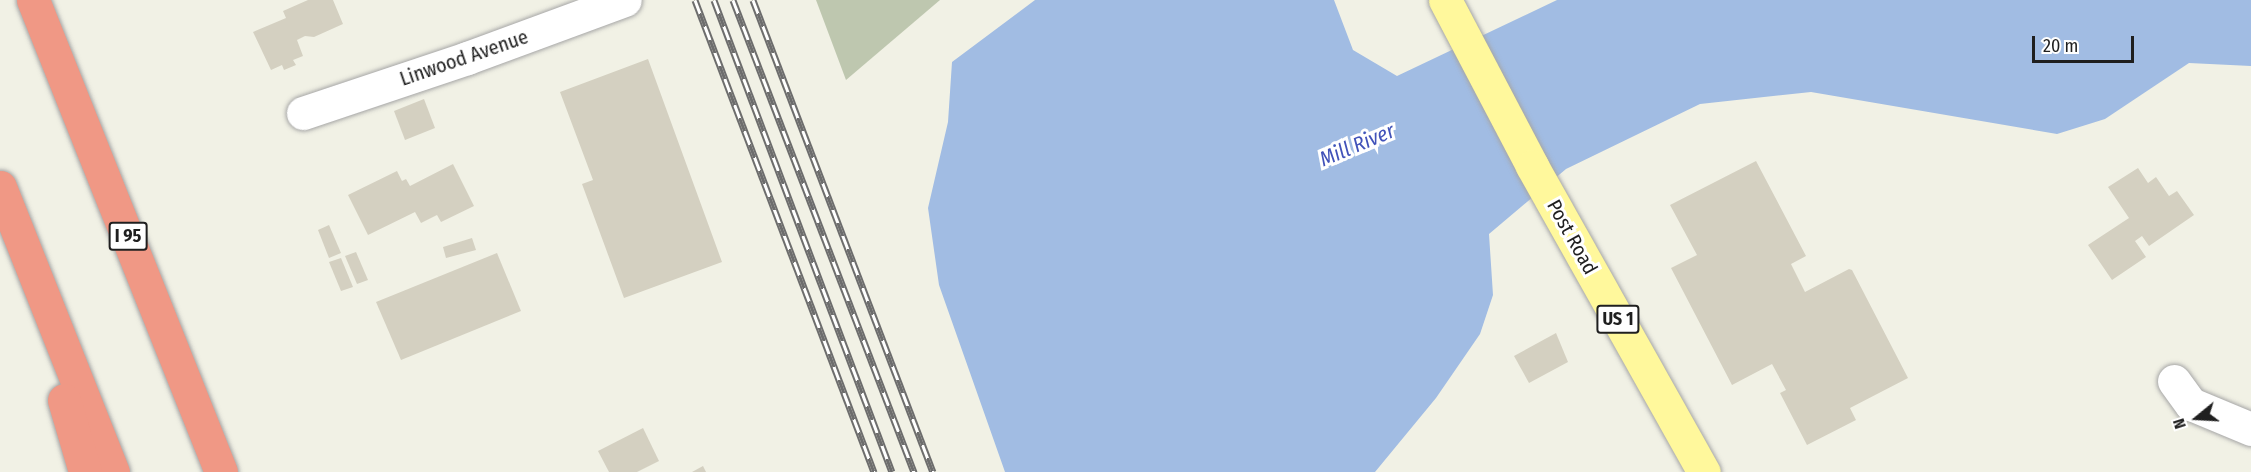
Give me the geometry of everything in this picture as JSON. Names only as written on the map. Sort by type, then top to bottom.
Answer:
[{"type":"highway","name":"I 95","points":[[33,0],[221,472]]},
{"type":"highway","points":[[1,189],[85,472]]},
{"type":"highway","points":[[1,189],[113,472]]},
{"type":"main road","name":"Post Road","points":[[1445,0],[1532,166],[1704,472]]},
{"type":"street","name":"Linwood Avenue","points":[[303,112],[467,58],[625,0]]},
{"type":"street","points":[[2174,381],[2192,404],[2251,429]]},
{"type":"shaded area","points":[[816,0],[940,0],[846,80]]},
{"type":"water","name":"Mill River","points":[[1035,0],[1334,0],[1353,50],[1397,76],[1557,0],[2251,0],[2251,66],[2189,63],[2105,119],[2057,134],[1811,92],[1700,104],[1566,169],[1489,234],[1493,295],[1480,334],[1436,398],[1375,472],[1005,472],[939,285],[928,208],[948,122],[952,62]]},
{"type":"building","points":[[308,0],[333,0],[343,24],[314,37],[305,36],[297,40],[303,56],[293,60],[296,65],[284,70],[282,65],[271,70],[253,32],[286,18],[283,11]]},
{"type":"building","points":[[648,59],[722,262],[624,298],[582,184],[593,180],[560,92]]},
{"type":"building","points":[[424,99],[435,128],[405,140],[394,111]]},
{"type":"building","points":[[1756,161],[1806,256],[1791,264],[1805,292],[1849,269],[1852,270],[1908,378],[1850,408],[1856,420],[1807,445],[1780,393],[1786,390],[1772,364],[1732,385],[1671,268],[1697,255],[1670,205]]},
{"type":"building","points":[[453,164],[474,206],[441,222],[437,215],[421,223],[415,212],[368,235],[348,195],[397,171],[402,181],[406,179],[410,186]]},
{"type":"building","points":[[2138,168],[2148,183],[2156,177],[2169,196],[2177,191],[2194,215],[2149,246],[2142,236],[2135,241],[2146,257],[2112,280],[2088,245],[2129,218],[2108,187]]},
{"type":"building","points":[[329,225],[341,253],[329,258],[318,230]]},
{"type":"building","points":[[472,238],[476,250],[446,258],[443,247]]},
{"type":"building","points":[[356,252],[368,280],[357,284],[345,256]]},
{"type":"building","points":[[497,253],[521,311],[401,360],[376,302]]},
{"type":"building","points":[[341,258],[353,287],[341,291],[329,262]]},
{"type":"building","points":[[1556,333],[1568,362],[1529,383],[1514,356]]},
{"type":"building","points":[[643,428],[659,461],[637,472],[609,472],[598,451]]},
{"type":"building","points":[[703,466],[706,472],[692,472]]},
{"type":"railway","points":[[695,0],[874,472]]},
{"type":"railway","points":[[714,0],[892,472]]},
{"type":"railway","points":[[733,0],[914,472]]},
{"type":"railway","points":[[753,0],[933,472]]}]
